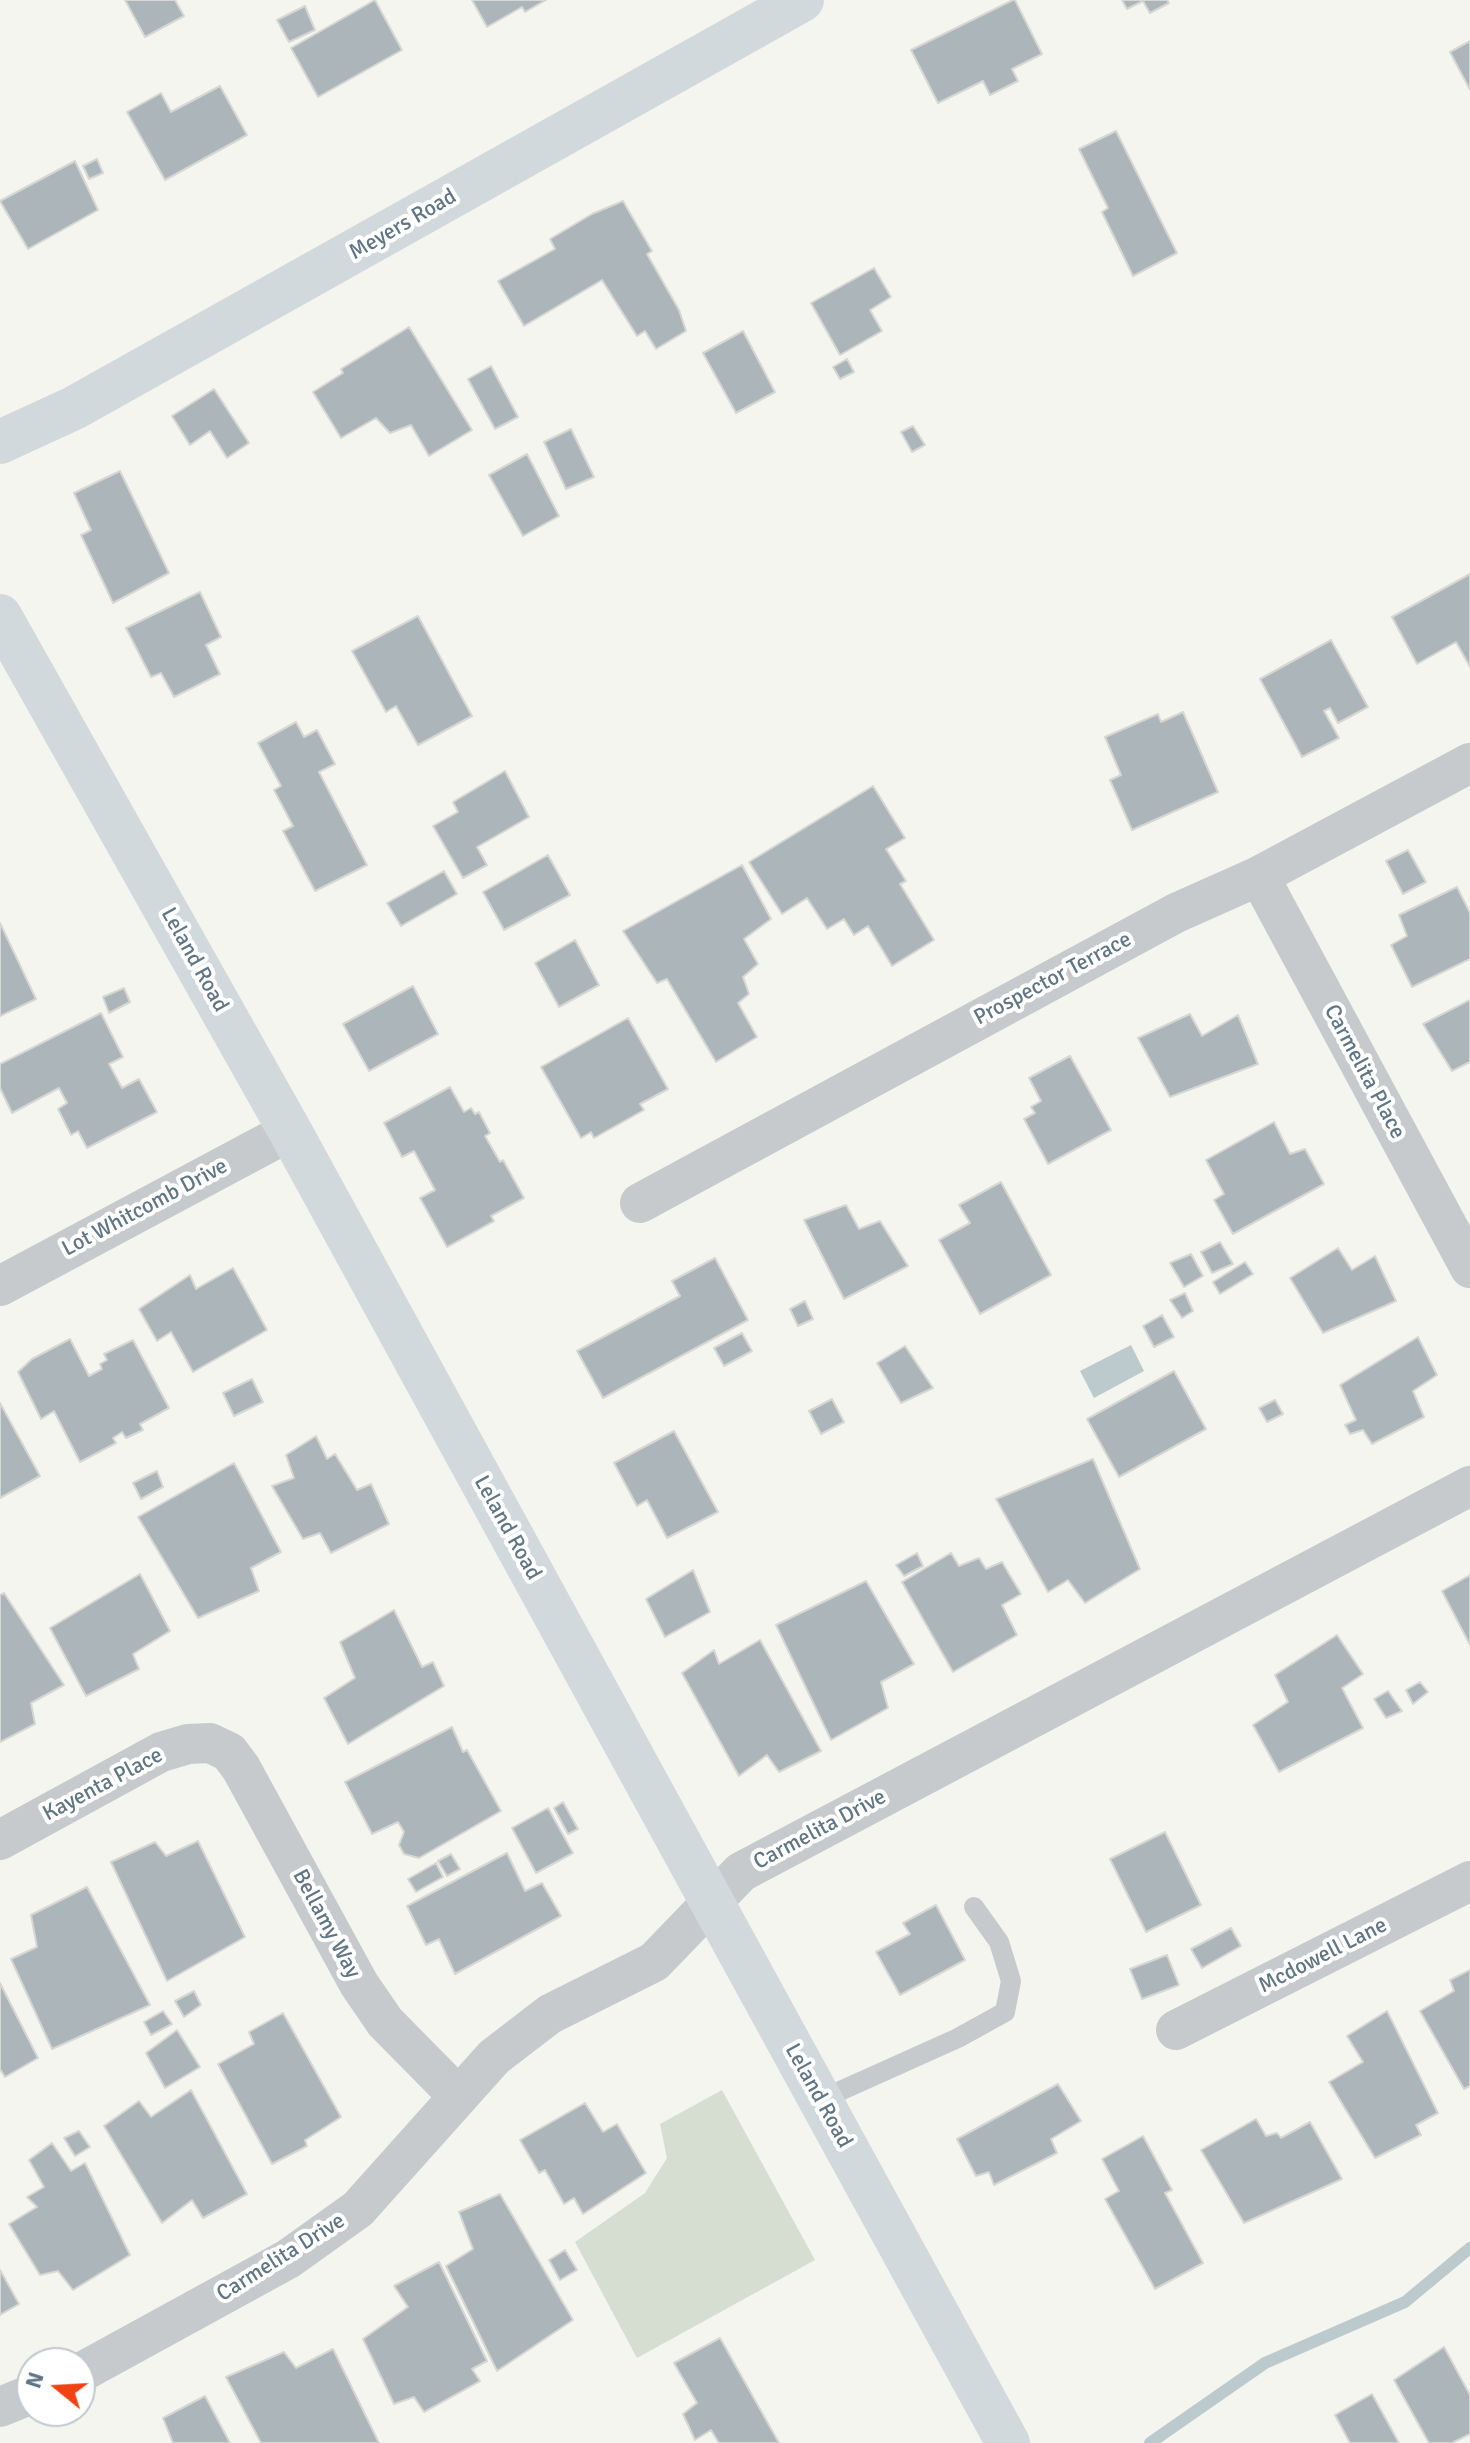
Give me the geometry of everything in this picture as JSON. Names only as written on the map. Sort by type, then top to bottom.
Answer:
[{"type":"street","name":"Meyers Road","points":[[0,442],[74,408],[802,0]]},
{"type":"street","name":"Leland Road","points":[[0,616],[290,1131],[1008,2443]]},
{"type":"street","name":"Prospector Terrace","points":[[640,1203],[1176,913],[1259,876],[1470,763]]},
{"type":"street","name":"Carmelita Place","points":[[1259,876],[1470,1268]]},
{"type":"street","name":"Lot Whitcomb Drive","points":[[3,1277],[290,1131]]},
{"type":"street","name":"Carmelita Drive","points":[[96,2364],[288,2259],[358,2209],[494,2057],[550,2014],[654,1962],[741,1872],[1470,1486]]},
{"type":"street","name":"Kayenta Place","points":[[0,1840],[161,1752],[188,1744],[210,1743]]},
{"type":"street","name":"Bellamy Way","points":[[210,1743],[229,1752],[241,1768],[359,1984],[385,2022],[458,2096]]},
{"type":"street","name":"Mcdowell Lane","points":[[1176,2030],[1470,1881]]},
{"type":"lane","points":[[820,2100],[958,2038],[1005,2012],[1011,1981],[999,1942],[974,1907]]},
{"type":"shaded area","points":[[1131,1345],[1144,1371],[1094,1398],[1080,1371]]},
{"type":"shaded area","points":[[722,2090],[815,2260],[637,2358],[575,2242],[645,2193],[667,2158],[660,2124]]},
{"type":"building","points":[[125,0],[175,0],[184,16],[145,37]]},
{"type":"building","points":[[375,0],[402,50],[318,97],[291,48]]},
{"type":"building","points":[[472,0],[546,0],[525,12],[522,7],[487,27]]},
{"type":"building","points":[[1013,0],[1042,54],[1012,69],[1018,81],[990,95],[983,81],[938,103],[911,50]]},
{"type":"building","points":[[1122,0],[1167,0],[1169,3],[1150,13],[1143,1],[1127,9]]},
{"type":"building","points":[[305,6],[315,30],[289,42],[277,20]]},
{"type":"building","points":[[1470,41],[1470,90],[1450,52]]},
{"type":"building","points":[[220,86],[247,135],[165,180],[127,112],[161,93],[171,112]]},
{"type":"building","points":[[1116,131],[1177,253],[1133,276],[1102,212],[1108,208],[1079,149]]},
{"type":"building","points":[[97,159],[103,173],[89,179],[83,166]]},
{"type":"building","points":[[75,161],[98,210],[28,249],[0,201]]},
{"type":"building","points":[[623,201],[652,251],[647,254],[679,310],[686,331],[656,349],[645,331],[637,336],[602,280],[524,326],[498,281],[555,249],[550,239],[592,214]]},
{"type":"building","points":[[874,268],[891,297],[870,310],[882,331],[840,355],[811,303]]},
{"type":"building","points":[[409,327],[472,430],[429,456],[411,425],[390,433],[376,418],[341,438],[313,392],[343,373],[341,369]]},
{"type":"building","points":[[743,331],[775,392],[736,413],[703,353]]},
{"type":"building","points":[[847,359],[854,372],[840,379],[833,367]]},
{"type":"building","points":[[491,366],[518,417],[495,429],[468,379]]},
{"type":"building","points":[[214,389],[249,443],[227,458],[210,431],[190,445],[172,416]]},
{"type":"building","points":[[913,426],[925,445],[912,452],[901,432]]},
{"type":"building","points":[[571,429],[594,477],[566,489],[544,442]]},
{"type":"building","points":[[527,454],[559,516],[523,536],[489,475]]},
{"type":"building","points":[[120,471],[169,573],[113,603],[81,535],[91,530],[74,493]]},
{"type":"building","points":[[1470,574],[1470,667],[1456,642],[1417,664],[1392,617]]},
{"type":"building","points":[[200,592],[221,637],[206,645],[220,674],[174,697],[161,673],[151,677],[126,628]]},
{"type":"building","points":[[418,616],[472,716],[418,745],[396,706],[386,712],[352,651]]},
{"type":"building","points":[[1331,640],[1368,707],[1338,723],[1330,708],[1324,711],[1339,738],[1302,757],[1260,679]]},
{"type":"building","points":[[1183,712],[1218,792],[1132,830],[1110,780],[1121,775],[1105,737],[1158,714],[1161,722]]},
{"type":"building","points":[[296,722],[304,737],[317,730],[335,764],[319,772],[367,865],[315,891],[283,831],[293,826],[274,790],[281,786],[258,743]]},
{"type":"building","points":[[505,771],[529,817],[477,847],[487,865],[463,878],[433,826],[458,812],[453,802]]},
{"type":"building","points":[[873,786],[905,838],[886,849],[906,881],[900,884],[934,940],[892,966],[868,926],[854,935],[844,919],[827,929],[807,898],[782,914],[749,862]]},
{"type":"building","points":[[1408,850],[1426,882],[1403,894],[1386,861]]},
{"type":"building","points":[[548,855],[570,895],[504,930],[483,892]]},
{"type":"building","points":[[742,865],[771,919],[744,939],[758,964],[743,977],[749,994],[738,1003],[757,1037],[716,1062],[667,979],[657,983],[623,931]]},
{"type":"building","points":[[444,871],[457,894],[401,926],[387,903]]},
{"type":"building","points":[[1457,887],[1470,913],[1470,959],[1412,987],[1391,945],[1407,936],[1399,915]]},
{"type":"building","points":[[0,923],[36,999],[0,1016]]},
{"type":"building","points":[[575,940],[599,985],[559,1007],[535,963]]},
{"type":"building","points":[[413,986],[438,1034],[369,1071],[343,1024]]},
{"type":"building","points":[[124,988],[130,1002],[109,1013],[103,997]]},
{"type":"building","points":[[1470,1000],[1470,1062],[1452,1071],[1423,1024]]},
{"type":"building","points":[[101,1013],[123,1057],[109,1064],[122,1088],[139,1079],[157,1112],[87,1148],[78,1131],[71,1135],[58,1109],[67,1103],[59,1088],[12,1113],[0,1088],[0,1064]]},
{"type":"building","points":[[1190,1014],[1202,1036],[1238,1015],[1258,1064],[1170,1097],[1138,1038]]},
{"type":"building","points":[[628,1018],[668,1089],[640,1104],[644,1110],[594,1138],[591,1132],[581,1138],[541,1067]]},
{"type":"building","points":[[1070,1056],[1111,1130],[1048,1164],[1024,1119],[1035,1113],[1031,1107],[1041,1101],[1029,1078]]},
{"type":"building","points":[[450,1087],[464,1112],[471,1108],[475,1114],[479,1112],[490,1133],[485,1136],[500,1162],[503,1160],[524,1198],[491,1216],[494,1221],[447,1247],[420,1198],[435,1190],[414,1151],[402,1157],[384,1123]]},
{"type":"building","points":[[1274,1122],[1290,1154],[1305,1149],[1324,1184],[1233,1234],[1214,1200],[1224,1194],[1206,1160]]},
{"type":"building","points":[[1001,1182],[1051,1275],[980,1314],[939,1240],[970,1223],[959,1205]]},
{"type":"building","points":[[846,1205],[859,1229],[880,1221],[908,1266],[844,1299],[804,1220]]},
{"type":"building","points":[[1220,1242],[1233,1264],[1212,1273],[1201,1252]]},
{"type":"building","points":[[1338,1248],[1352,1270],[1375,1256],[1396,1301],[1323,1333],[1290,1278]]},
{"type":"building","points":[[1191,1254],[1203,1276],[1184,1287],[1170,1263]]},
{"type":"building","points":[[715,1258],[748,1320],[603,1398],[577,1351],[680,1296],[672,1281]]},
{"type":"building","points":[[1245,1262],[1253,1274],[1220,1294],[1213,1282]]},
{"type":"building","points":[[233,1268],[267,1330],[193,1372],[171,1332],[157,1341],[139,1309],[190,1275],[196,1289]]},
{"type":"building","points":[[1185,1293],[1193,1311],[1182,1318],[1170,1300]]},
{"type":"building","points":[[805,1301],[813,1319],[798,1326],[790,1309]]},
{"type":"building","points":[[1162,1315],[1174,1337],[1154,1347],[1143,1326]]},
{"type":"building","points":[[742,1333],[752,1351],[724,1366],[714,1348]]},
{"type":"building","points":[[1418,1337],[1437,1375],[1413,1391],[1424,1417],[1372,1444],[1363,1430],[1350,1434],[1345,1425],[1356,1420],[1340,1385]]},
{"type":"building","points":[[70,1339],[89,1376],[102,1369],[100,1364],[107,1360],[104,1354],[133,1340],[169,1408],[140,1424],[143,1430],[126,1438],[122,1432],[113,1438],[116,1443],[80,1462],[54,1411],[41,1419],[18,1372],[32,1359]]},
{"type":"building","points":[[905,1346],[933,1388],[901,1403],[877,1363]]},
{"type":"building","points":[[1174,1371],[1206,1429],[1119,1477],[1087,1419]]},
{"type":"building","points":[[252,1379],[263,1402],[234,1416],[223,1393]]},
{"type":"building","points":[[832,1399],[844,1422],[821,1434],[809,1411]]},
{"type":"building","points":[[1275,1400],[1283,1414],[1267,1422],[1259,1408]]},
{"type":"building","points":[[0,1403],[40,1476],[0,1498]]},
{"type":"building","points":[[674,1431],[718,1512],[667,1538],[647,1500],[637,1506],[614,1463]]},
{"type":"building","points":[[316,1436],[327,1459],[335,1454],[357,1490],[371,1484],[389,1524],[331,1553],[320,1533],[303,1539],[272,1486],[294,1478],[286,1455]]},
{"type":"building","points":[[1093,1459],[1140,1569],[1085,1603],[1068,1580],[1048,1592],[996,1499]]},
{"type":"building","points":[[234,1463],[281,1552],[251,1568],[259,1591],[198,1618],[138,1517]]},
{"type":"building","points":[[157,1471],[163,1487],[141,1499],[133,1483]]},
{"type":"building","points":[[917,1553],[923,1566],[904,1576],[896,1565]]},
{"type":"building","points":[[951,1553],[959,1566],[979,1558],[986,1569],[1002,1562],[1021,1594],[1002,1605],[1017,1635],[953,1672],[902,1582]]},
{"type":"building","points":[[693,1570],[710,1612],[665,1637],[646,1599]]},
{"type":"building","points":[[140,1574],[170,1631],[133,1654],[139,1669],[86,1696],[50,1628]]},
{"type":"building","points":[[1470,1575],[1470,1645],[1442,1591]]},
{"type":"building","points":[[866,1581],[914,1664],[881,1682],[888,1708],[831,1740],[776,1625]]},
{"type":"building","points":[[4,1593],[64,1685],[31,1703],[35,1724],[0,1742],[0,1595]]},
{"type":"building","points":[[394,1610],[422,1667],[433,1662],[444,1686],[348,1744],[324,1698],[355,1678],[340,1642]]},
{"type":"building","points":[[1337,1635],[1363,1674],[1342,1688],[1363,1728],[1279,1772],[1253,1725],[1288,1702],[1275,1675]]},
{"type":"building","points":[[760,1640],[821,1751],[779,1772],[767,1755],[739,1776],[682,1673],[714,1650],[719,1664]]},
{"type":"building","points":[[1420,1682],[1428,1692],[1413,1704],[1406,1690]]},
{"type":"building","points":[[1388,1691],[1402,1711],[1386,1718],[1374,1699]]},
{"type":"building","points":[[452,1727],[463,1752],[467,1750],[501,1811],[419,1858],[404,1854],[399,1845],[404,1832],[398,1822],[372,1834],[345,1782]]},
{"type":"building","points":[[563,1802],[578,1829],[568,1834],[554,1808]]},
{"type":"building","points":[[548,1808],[573,1853],[536,1873],[512,1828]]},
{"type":"building","points":[[1165,1832],[1201,1905],[1146,1932],[1110,1859]]},
{"type":"building","points":[[198,1841],[245,1937],[167,1981],[111,1862],[155,1842],[166,1856]]},
{"type":"building","points":[[507,1853],[525,1891],[542,1883],[561,1916],[455,1974],[439,1939],[426,1945],[407,1906]]},
{"type":"building","points":[[451,1854],[460,1869],[447,1876],[438,1861]]},
{"type":"building","points":[[436,1863],[443,1877],[416,1892],[408,1879]]},
{"type":"building","points":[[87,1887],[150,2005],[52,2049],[11,1959],[37,1947],[31,1915]]},
{"type":"building","points":[[936,1905],[965,1960],[900,1995],[876,1952],[910,1934],[903,1923]]},
{"type":"building","points":[[1231,1928],[1241,1946],[1202,1968],[1191,1949]]},
{"type":"building","points":[[1167,1955],[1179,1985],[1142,1999],[1130,1969]]},
{"type":"building","points":[[1470,1970],[1470,2086],[1464,2089],[1420,2011],[1454,1991],[1450,1980]]},
{"type":"building","points":[[0,1983],[38,2058],[5,2077],[0,2069]]},
{"type":"building","points":[[194,1991],[201,2005],[184,2017],[175,2001]]},
{"type":"building","points":[[163,2011],[172,2024],[151,2035],[144,2022]]},
{"type":"building","points":[[1387,2011],[1438,2113],[1416,2125],[1421,2135],[1375,2158],[1329,2082],[1363,2062],[1347,2036]]},
{"type":"building","points":[[283,2013],[341,2117],[305,2140],[307,2146],[272,2164],[218,2064],[254,2044],[249,2032]]},
{"type":"building","points":[[177,2030],[200,2067],[165,2088],[146,2053]]},
{"type":"building","points":[[1058,2084],[1081,2121],[1051,2139],[1057,2153],[994,2185],[989,2172],[976,2176],[957,2139]]},
{"type":"building","points":[[191,2090],[247,2194],[203,2218],[192,2200],[162,2223],[104,2126],[139,2101],[151,2117]]},
{"type":"building","points":[[585,2103],[603,2132],[617,2124],[646,2173],[583,2214],[574,2198],[564,2204],[545,2170],[539,2173],[520,2140]]},
{"type":"building","points":[[1256,2119],[1266,2136],[1277,2133],[1281,2138],[1310,2122],[1342,2179],[1244,2223],[1201,2150]]},
{"type":"building","points":[[79,2131],[90,2147],[75,2156],[64,2138]]},
{"type":"building","points":[[1143,2136],[1172,2190],[1165,2193],[1203,2263],[1155,2289],[1105,2199],[1119,2191],[1102,2159]]},
{"type":"building","points":[[52,2143],[71,2171],[85,2163],[130,2255],[73,2290],[58,2271],[40,2275],[9,2224],[37,2207],[27,2197],[44,2187],[29,2160]]},
{"type":"building","points":[[500,2194],[573,2320],[497,2371],[446,2266],[473,2249],[459,2212]]},
{"type":"building","points":[[565,2250],[577,2270],[560,2280],[549,2260]]},
{"type":"building","points":[[439,2262],[487,2361],[472,2369],[480,2381],[424,2412],[414,2397],[394,2404],[363,2339],[408,2307],[394,2286]]},
{"type":"building","points":[[0,2270],[19,2304],[0,2315]]},
{"type":"building","points":[[720,2338],[779,2443],[719,2443],[711,2430],[695,2440],[683,2414],[697,2403],[674,2363]]},
{"type":"building","points":[[1444,2347],[1470,2395],[1470,2434],[1452,2443],[1429,2443],[1394,2380]]},
{"type":"building","points":[[333,2349],[379,2443],[261,2443],[226,2377],[284,2352],[296,2368]]},
{"type":"building","points":[[1372,2394],[1399,2443],[1350,2443],[1335,2415]]},
{"type":"building","points":[[205,2396],[230,2443],[173,2443],[163,2418]]},
{"type":"waterway","points":[[1150,2443],[1265,2363],[1405,2302],[1470,2248]]}]
